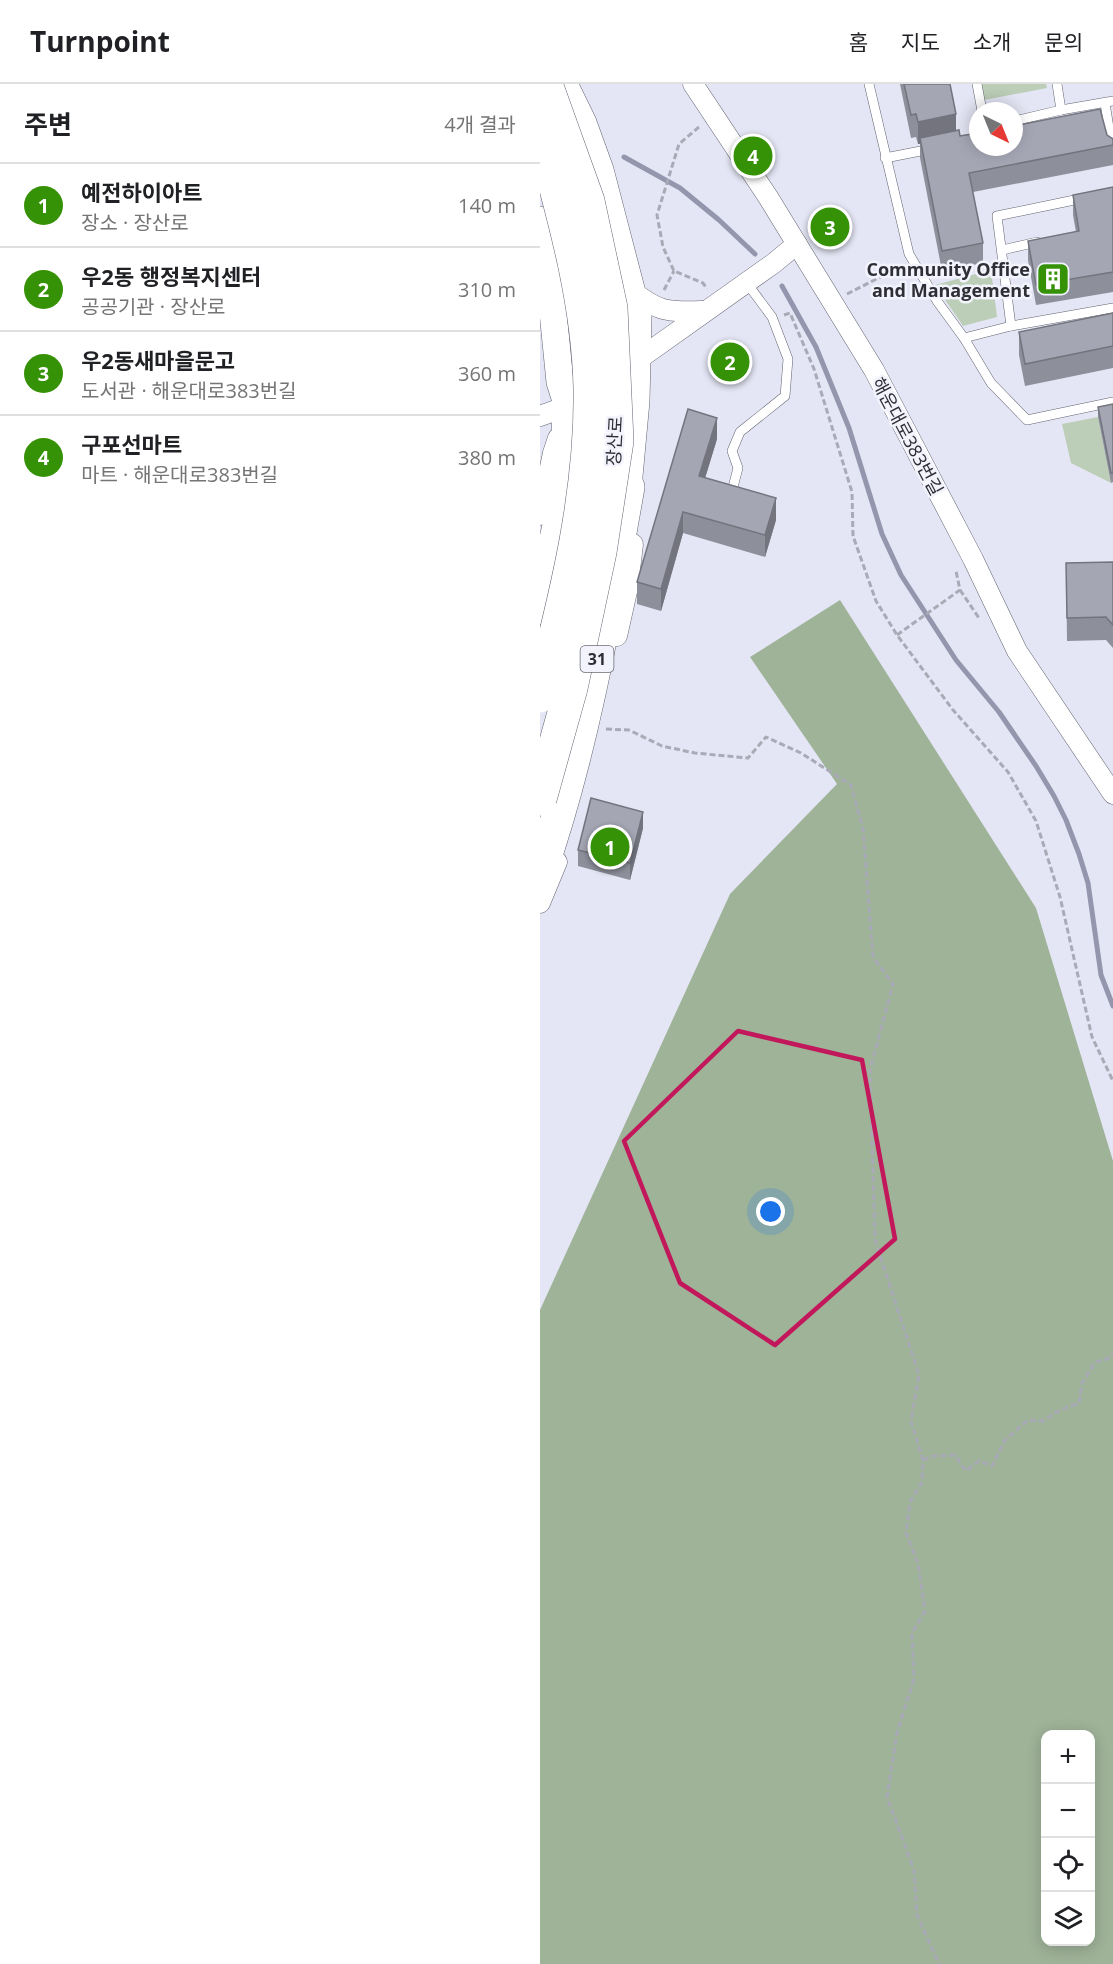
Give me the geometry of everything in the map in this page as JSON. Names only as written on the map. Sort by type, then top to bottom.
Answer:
[{"type":"highway","name":"장산로","points":[[540,799],[571,688],[598,564],[617,441],[611,308],[588,201],[546,84]]},
{"type":"highway","name":"장산로","points":[[540,129],[570,240],[583,306],[590,387],[588,456],[576,541],[540,696]]},
{"type":"highway","points":[[540,608],[559,526],[569,450],[554,412]]},
{"type":"highway","name":"31","points":[[540,872],[555,828],[601,641],[628,487]]},
{"type":"main road","name":"31","points":[[564,84],[583,123],[600,170],[638,316],[636,401],[628,487]]},
{"type":"main road","points":[[540,220],[546,242],[560,381],[554,412]]},
{"type":"street","name":"해운대로383번길","points":[[693,84],[797,244],[874,370],[970,553],[1017,651],[1113,794]]},
{"type":"street","points":[[540,514],[553,453],[554,412],[602,388],[636,360],[797,244]]},
{"type":"street","points":[[630,289],[650,305],[673,312],[711,307]]},
{"type":"street","points":[[540,309],[556,343]]},
{"type":"street","points":[[540,903],[568,835],[628,587],[647,427],[636,360]]},
{"type":"lane","points":[[869,84],[909,254],[991,383],[1027,420],[1113,402]]},
{"type":"lane","points":[[977,84],[980,102]]},
{"type":"lane","points":[[1057,84],[1061,110]]},
{"type":"lane","points":[[1023,119],[1109,102],[1113,153]]},
{"type":"lane","points":[[885,158],[940,147]]},
{"type":"lane","points":[[1011,326],[997,216],[1090,197]]},
{"type":"lane","points":[[1002,250],[1043,241]]},
{"type":"lane","points":[[746,282],[772,317],[788,359],[785,396],[740,432],[732,451],[738,468],[732,491],[752,498]]},
{"type":"lane","points":[[964,338],[1011,326],[1113,308]]},
{"type":"path","points":[[711,307],[703,283],[674,271],[663,246],[657,215],[679,144],[714,115]]},
{"type":"path","points":[[833,302],[913,261]]},
{"type":"path","points":[[772,317],[790,314],[814,369],[852,492],[853,536],[876,601],[897,635],[953,710],[1008,772],[1036,821],[1060,897],[1092,1037],[1113,1081]]},
{"type":"path","points":[[897,635],[946,598]]},
{"type":"path","points":[[595,729],[629,730],[662,746],[695,753],[748,758],[766,737],[801,753],[851,785],[863,829],[873,957],[893,984],[870,1070],[875,1240],[919,1375],[911,1421],[923,1460],[922,1482],[910,1502],[906,1533],[918,1563],[924,1611],[912,1633],[914,1679],[897,1733],[887,1797],[914,1870],[916,1915],[939,1964]]},
{"type":"path","points":[[923,1460],[933,1456],[955,1455],[966,1470],[979,1461],[992,1466],[1005,1440],[1028,1420],[1043,1420],[1079,1402],[1082,1383],[1095,1362],[1107,1359],[1113,1354]]},
{"type":"highlighted area","points":[[738,1031],[862,1060],[895,1239],[775,1345],[680,1283],[624,1141]]},
{"type":"green space","points":[[981,84],[1046,84],[1047,88],[984,100]]},
{"type":"green space","points":[[991,270],[997,317],[963,326],[935,285]]},
{"type":"green space","points":[[1098,417],[1111,483],[1071,463],[1062,424]]},
{"type":"green space","points":[[840,600],[1036,908],[1113,1161],[1113,1964],[540,1964],[540,1310],[730,894],[837,784],[750,657]]},
{"type":"building","points":[[904,84],[950,84],[956,114],[918,122],[916,114],[911,115]]},
{"type":"building","points":[[1100,109],[1107,135],[1113,139],[1113,145],[969,173],[983,243],[942,251],[920,138],[959,130],[960,136],[969,134],[969,156],[1023,156],[1023,124]]},
{"type":"building","points":[[1113,187],[1113,272],[1036,285],[1028,241],[1079,231],[1073,195]]},
{"type":"building","points":[[1113,313],[1113,346],[1025,364],[1019,332]]},
{"type":"building","points":[[1113,404],[1113,473],[1111,473],[1098,407]]},
{"type":"building","points":[[688,409],[717,418],[699,476],[776,498],[765,535],[683,512],[661,589],[637,582]]},
{"type":"building","points":[[1113,562],[1113,625],[1106,617],[1067,618],[1066,563]]},
{"type":"building","points":[[591,798],[643,812],[630,863],[578,850]]},
{"type":"waterway","points":[[624,157],[680,188],[755,254]]},
{"type":"waterway","points":[[782,286],[816,347],[849,428],[882,534],[901,575],[956,660],[999,712],[1036,766],[1066,820],[1088,883],[1101,975],[1113,1006]]},
{"type":"place","name":"구포선마트","points":[[753,156]]},
{"type":"place","name":"우2동새마을문고","points":[[830,227]]},
{"type":"place","name":"Community Office and Management","points":[[1053,279]]},
{"type":"place","name":"우2동 행정복지센터","points":[[730,362]]},
{"type":"place","name":"예전하이아트","points":[[610,847]]}]
